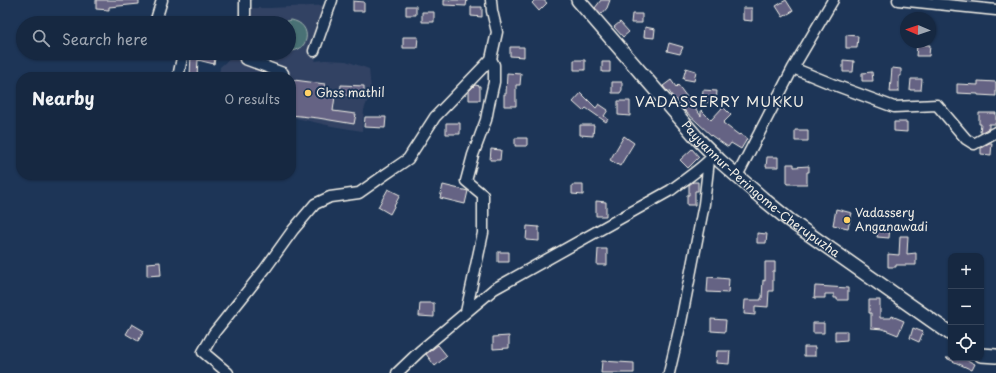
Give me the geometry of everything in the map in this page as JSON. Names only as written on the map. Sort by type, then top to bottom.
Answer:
[{"type":"main road","name":"Payyannur-Peringome-Cherupuzha","points":[[583,2],[698,139],[711,158],[737,176],[789,220],[948,332]]},
{"type":"main road","points":[[984,355],[996,356]]},
{"type":"street","points":[[157,16],[162,0]]},
{"type":"street","points":[[245,0],[245,16]]},
{"type":"street","points":[[314,51],[332,0]]},
{"type":"street","points":[[228,373],[203,352],[214,333],[265,269],[293,230],[315,204],[330,197],[359,193],[408,159],[435,117],[491,59],[497,32],[491,0]]},
{"type":"street","points":[[737,176],[793,68],[833,0]]},
{"type":"street","points":[[898,0],[996,10]]},
{"type":"street","points":[[466,312],[484,222],[483,195],[466,181],[472,155],[486,120],[494,82],[494,65],[491,59]]},
{"type":"street","points":[[179,72],[182,60]]},
{"type":"street","points":[[248,60],[280,72]]},
{"type":"street","points":[[793,68],[894,107],[937,105],[966,139],[974,144],[996,132]]},
{"type":"street","points":[[397,373],[420,351],[494,289],[670,190],[696,172],[711,158]]},
{"type":"street","points":[[669,373],[681,322],[704,204],[711,158]]},
{"type":"shaded area","points":[[332,5],[327,28],[315,61],[346,61],[369,69],[371,91],[364,110],[362,131],[296,118],[296,72],[220,72],[220,67],[228,60],[296,60],[296,16],[245,16],[247,8]]},
{"type":"green space","points":[[296,22],[303,26],[306,31],[305,42],[302,47],[296,50]]},
{"type":"building","points":[[96,0],[139,0],[139,4],[109,7],[109,10],[96,9]]},
{"type":"building","points":[[444,0],[467,0],[466,6],[444,5]]},
{"type":"building","points":[[535,0],[543,0],[547,3],[539,11],[532,3]]},
{"type":"building","points":[[601,0],[610,0],[607,8],[602,14],[595,8]]},
{"type":"building","points":[[786,0],[793,11],[783,17],[776,6]]},
{"type":"building","points":[[353,1],[364,2],[364,11],[353,11]]},
{"type":"building","points":[[406,6],[416,6],[416,15],[406,15]]},
{"type":"building","points":[[471,7],[482,7],[482,17],[471,16]]},
{"type":"building","points":[[743,8],[752,8],[752,21],[743,20]]},
{"type":"building","points":[[422,12],[434,12],[434,22],[422,22]]},
{"type":"building","points":[[632,14],[642,14],[642,23],[631,23]]},
{"type":"building","points":[[620,22],[629,32],[623,37],[614,27]]},
{"type":"building","points":[[645,27],[655,29],[654,38],[644,37]]},
{"type":"building","points":[[846,35],[858,36],[857,48],[846,48]]},
{"type":"building","points":[[403,37],[418,37],[417,48],[403,48]]},
{"type":"building","points":[[669,43],[683,47],[680,54],[667,51]]},
{"type":"building","points":[[510,47],[524,47],[524,57],[510,56]]},
{"type":"building","points":[[917,48],[930,48],[929,56],[916,56]]},
{"type":"building","points":[[191,60],[198,60],[197,72],[190,72]]},
{"type":"building","points":[[198,60],[215,60],[214,64]]},
{"type":"building","points":[[574,60],[585,60],[585,70],[574,70]]},
{"type":"building","points":[[843,60],[854,61],[853,72],[843,72]]},
{"type":"building","points":[[602,62],[610,62],[610,72],[602,72]]},
{"type":"building","points":[[686,68],[696,71],[694,81],[683,79]]},
{"type":"building","points":[[892,68],[901,69],[901,76],[899,76],[899,92],[890,92]]},
{"type":"building","points":[[872,72],[873,81],[862,81],[862,73]]},
{"type":"building","points":[[507,73],[521,74],[520,85],[516,85],[516,106],[504,106]]},
{"type":"building","points":[[911,79],[922,79],[921,90],[910,90]]},
{"type":"building","points":[[296,80],[325,84],[324,94],[335,96],[333,111],[356,114],[354,124],[296,116]]},
{"type":"building","points":[[671,80],[676,87],[678,85],[701,116],[701,110],[711,120],[723,107],[731,115],[723,123],[747,139],[741,149],[731,143],[728,147],[712,136],[685,111],[663,86]]},
{"type":"building","points":[[978,81],[996,82],[996,96],[957,93],[957,84],[978,85]]},
{"type":"building","points":[[612,82],[622,82],[622,90],[620,93],[612,93]]},
{"type":"building","points":[[341,85],[364,86],[364,93],[359,92],[359,96],[340,95]]},
{"type":"building","points":[[475,85],[480,86],[480,100],[469,100],[469,91]]},
{"type":"building","points":[[703,90],[717,91],[716,103],[702,102]]},
{"type":"building","points":[[581,93],[596,108],[599,104],[608,110],[604,116],[608,119],[606,122],[586,108],[583,111],[573,102]]},
{"type":"building","points":[[618,101],[630,101],[630,116],[618,115]]},
{"type":"building","points":[[979,113],[996,113],[996,124],[989,124],[989,128],[980,132],[981,124],[979,124]]},
{"type":"building","points":[[365,117],[386,117],[385,128],[364,127]]},
{"type":"building","points":[[894,122],[907,122],[907,132],[894,131]]},
{"type":"building","points":[[446,123],[460,123],[460,134],[446,134]]},
{"type":"building","points":[[580,125],[594,125],[593,136],[580,135]]},
{"type":"building","points":[[795,130],[808,130],[808,141],[795,141]]},
{"type":"building","points":[[624,136],[634,143],[620,166],[610,160]]},
{"type":"building","points":[[515,138],[527,138],[527,146],[515,146]]},
{"type":"building","points":[[989,143],[992,143],[991,155],[981,154],[981,148]]},
{"type":"building","points":[[491,149],[501,150],[500,160],[490,160]]},
{"type":"building","points":[[692,149],[699,157],[688,168],[680,160]]},
{"type":"building","points":[[767,157],[778,157],[778,167],[766,167]]},
{"type":"building","points":[[787,164],[794,164],[794,167],[809,166],[809,172],[807,172],[807,184],[787,184]]},
{"type":"building","points":[[693,182],[698,182],[698,191],[695,191],[695,205],[687,205],[689,185]]},
{"type":"building","points":[[443,185],[468,191],[465,204],[440,198]]},
{"type":"building","points":[[572,185],[583,185],[583,195],[572,194]]},
{"type":"building","points":[[388,189],[400,195],[390,214],[378,207]]},
{"type":"building","points":[[596,201],[606,202],[606,216],[596,216]]},
{"type":"building","points":[[836,209],[852,213],[848,228],[833,225]]},
{"type":"building","points":[[878,225],[890,225],[889,238],[877,237]]},
{"type":"building","points":[[527,226],[539,227],[539,241],[526,240]]},
{"type":"building","points":[[757,233],[767,234],[766,243],[757,243]]},
{"type":"building","points":[[900,236],[908,236],[907,254],[916,253],[916,265],[896,265],[896,267],[888,267],[888,254],[899,255]]},
{"type":"building","points":[[598,249],[607,249],[607,265],[597,265]]},
{"type":"building","points":[[498,252],[509,252],[509,262],[498,262]]},
{"type":"building","points":[[160,262],[161,275],[147,276],[147,263]]},
{"type":"building","points":[[765,262],[775,262],[775,271],[773,271],[773,291],[769,291],[768,307],[755,306],[755,315],[744,314],[745,300],[761,300],[762,298],[763,280],[765,281]]},
{"type":"building","points":[[708,277],[729,279],[728,293],[707,292]]},
{"type":"building","points":[[815,286],[848,288],[848,300],[837,300],[837,298],[834,298],[834,294],[825,294],[825,298],[814,298]]},
{"type":"building","points":[[869,300],[880,300],[880,318],[891,318],[892,316],[904,321],[898,335],[883,329],[871,328]]},
{"type":"building","points":[[420,303],[434,303],[434,317],[419,316]]},
{"type":"building","points":[[711,319],[726,320],[725,332],[711,331]]},
{"type":"building","points":[[813,323],[824,323],[824,333],[813,333]]},
{"type":"building","points":[[132,324],[144,331],[138,341],[126,334]]},
{"type":"building","points":[[913,328],[923,332],[919,342],[910,338]]},
{"type":"building","points":[[835,331],[847,331],[847,340],[835,341]]},
{"type":"building","points":[[509,336],[509,348],[493,349],[493,337]]},
{"type":"building","points":[[438,345],[447,356],[435,366],[426,354]]},
{"type":"building","points":[[804,347],[815,347],[815,356],[804,356]]},
{"type":"building","points":[[717,351],[730,351],[729,364],[716,363]]},
{"type":"building","points":[[602,361],[634,363],[634,373],[601,373]]},
{"type":"building","points":[[952,361],[969,361],[975,364],[972,370]]},
{"type":"place","name":"Ghss mathil","points":[[308,93]]},
{"type":"place","name":"Vadassery Anganawadi","points":[[847,220]]},
{"type":"district","name":"VADASSERRY MUKKU","points":[[720,102]]}]
